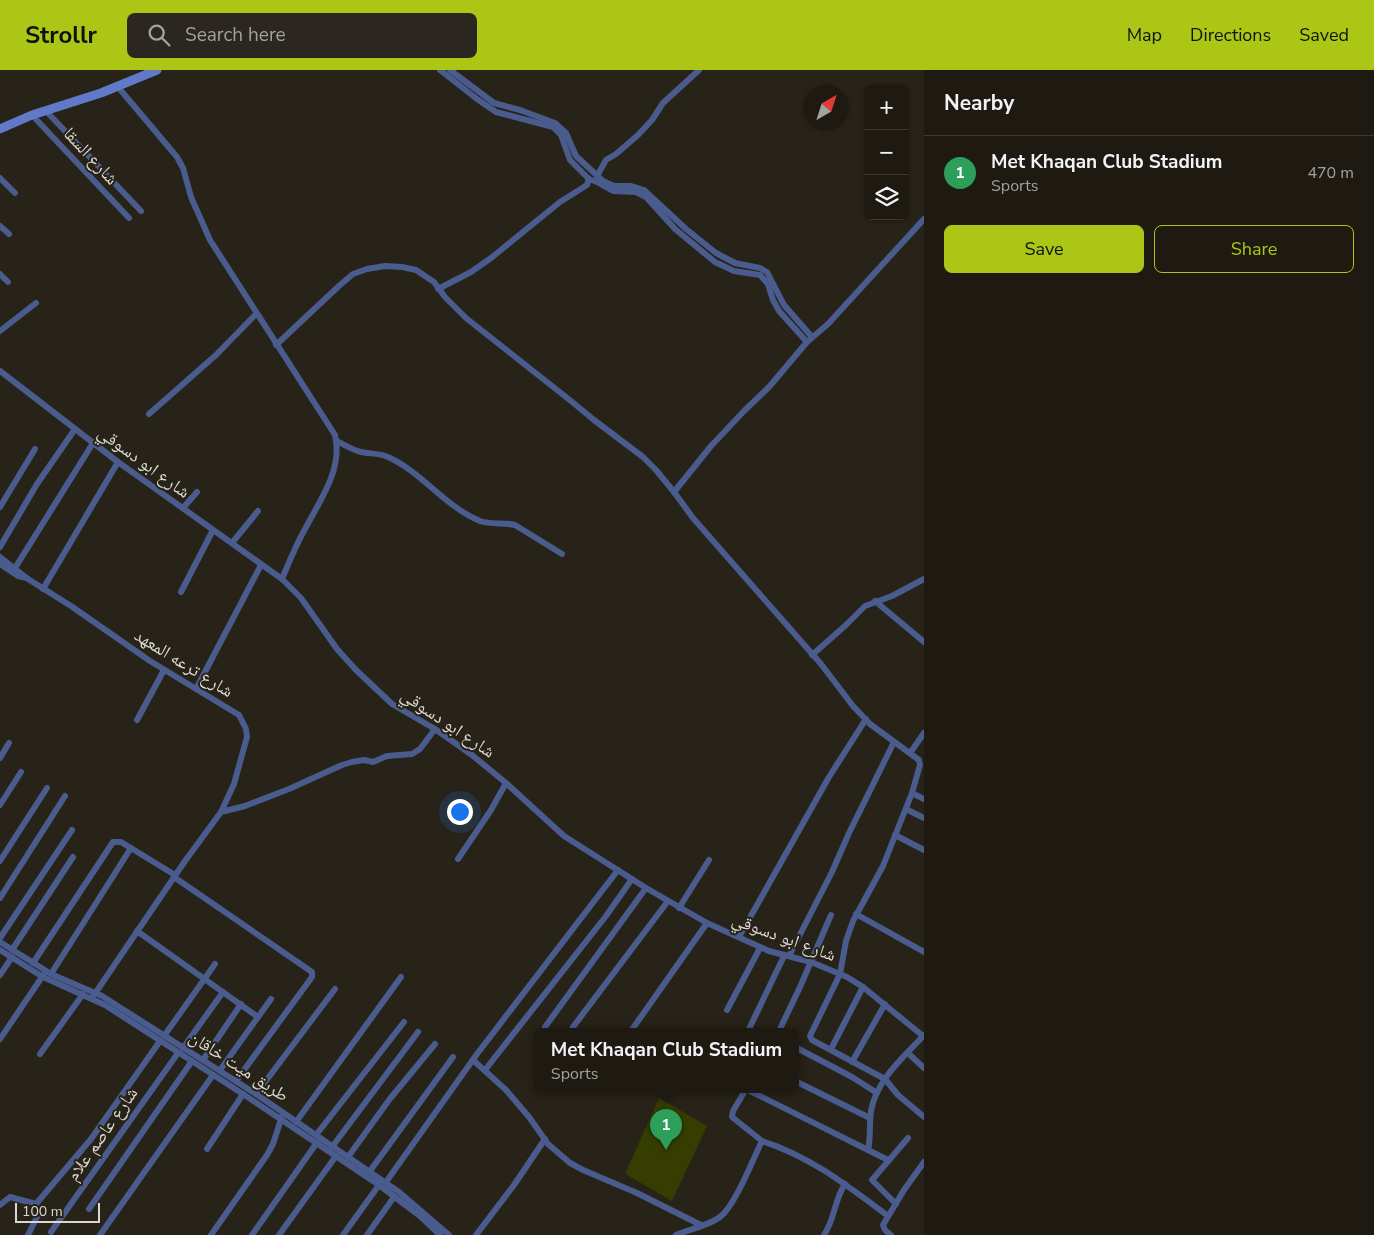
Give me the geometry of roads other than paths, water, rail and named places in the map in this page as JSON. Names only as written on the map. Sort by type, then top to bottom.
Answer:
[{"type":"main road","points":[[0,129],[32,115],[118,87],[157,70]]},
{"type":"street","points":[[440,70],[496,112],[553,127],[561,135],[570,160],[589,179],[613,191],[640,193],[650,201],[675,229],[715,262],[734,270],[760,275],[768,284],[779,311],[809,340]]},
{"type":"street","points":[[450,70],[494,104],[545,118],[559,126],[566,134],[576,156],[597,176],[610,185],[636,187],[644,190],[686,230],[716,253],[735,263],[760,268],[767,272],[784,305],[809,340]]},
{"type":"street","points":[[597,176],[606,160],[616,154],[638,134],[652,120],[669,97],[699,70]]},
{"type":"street","points":[[118,87],[177,157],[183,168],[191,197],[210,240],[276,345],[332,428],[336,441],[335,463],[331,480],[293,552],[282,579]]},
{"type":"street","points":[[46,111],[141,212]]},
{"type":"street","name":"شارع السقا","points":[[32,115],[129,218]]},
{"type":"street","points":[[0,178],[15,193]]},
{"type":"street","points":[[438,289],[471,272],[492,258],[560,202],[587,185],[589,179]]},
{"type":"street","points":[[674,492],[711,446],[770,387],[809,340],[828,324],[924,219]]},
{"type":"street","points":[[0,226],[9,234]]},
{"type":"street","points":[[276,345],[353,274],[385,266],[416,270],[434,282],[456,310],[643,457],[866,719],[917,758],[920,763],[906,808],[878,878],[856,914],[846,941],[840,974],[810,1036],[812,1040],[885,1078],[898,1095],[924,1117]]},
{"type":"street","points":[[0,274],[8,282]]},
{"type":"street","points":[[0,331],[36,303]]},
{"type":"street","points":[[149,414],[216,355],[256,314]]},
{"type":"street","name":"شارع ابو دسوقي","points":[[0,371],[118,462],[282,579],[298,593],[337,649],[392,704],[435,729],[472,755],[564,836],[707,924],[760,948],[811,962],[863,986],[924,1035]]},
{"type":"street","points":[[0,547],[37,484],[75,429]]},
{"type":"street","points":[[336,441],[359,451],[380,454],[399,462],[460,510],[474,518],[486,523],[515,525],[562,554]]},
{"type":"street","points":[[15,568],[93,443]]},
{"type":"street","points":[[0,507],[35,449]]},
{"type":"street","points":[[43,588],[118,462]]},
{"type":"street","points":[[183,508],[197,492]]},
{"type":"street","points":[[232,543],[258,511]]},
{"type":"street","points":[[181,592],[212,530]]},
{"type":"street","name":"شارع ترعه المعهد","points":[[0,557],[28,579],[164,670],[233,710],[239,715],[246,729],[247,737],[234,784],[221,812],[174,876],[94,996]]},
{"type":"street","name":"شارع ترعه المعهد","points":[[0,564],[18,576],[28,579]]},
{"type":"street","points":[[196,689],[262,565]]},
{"type":"street","points":[[812,655],[865,606],[874,601],[892,596],[924,579]]},
{"type":"street","points":[[874,601],[924,642]]},
{"type":"street","points":[[137,720],[164,670]]},
{"type":"street","points":[[739,937],[830,777],[866,719]]},
{"type":"street","points":[[221,812],[245,806],[352,762],[364,760],[373,762],[387,756],[412,754],[420,749],[435,729]]},
{"type":"street","points":[[910,753],[924,732]]},
{"type":"street","points":[[750,1028],[832,872],[894,742]]},
{"type":"street","points":[[0,758],[9,743]]},
{"type":"street","points":[[0,805],[20,772]]},
{"type":"street","points":[[458,859],[491,810],[506,783]]},
{"type":"street","points":[[0,861],[47,788]]},
{"type":"street","points":[[912,792],[924,799]]},
{"type":"street","points":[[0,898],[65,796]]},
{"type":"street","points":[[906,808],[924,818]]},
{"type":"street","points":[[0,938],[72,830]]},
{"type":"street","points":[[895,834],[924,850]]},
{"type":"street","points":[[33,963],[111,844],[117,841],[121,842],[174,876],[313,974],[236,1081]]},
{"type":"street","points":[[0,1039],[47,974],[131,848]]},
{"type":"street","points":[[0,975],[73,857]]},
{"type":"street","points":[[679,908],[710,860]]},
{"type":"street","points":[[344,1235],[473,1060],[618,870]]},
{"type":"street","points":[[485,1070],[602,922],[632,879]]},
{"type":"street","points":[[545,1027],[646,888]]},
{"type":"street","points":[[573,1027],[668,901]]},
{"type":"street","points":[[856,914],[924,952]]},
{"type":"street","points":[[780,1028],[831,915]]},
{"type":"street","points":[[633,1028],[707,924]]},
{"type":"street","points":[[137,931],[258,1017]]},
{"type":"street","name":"طريق ميت خاقان","points":[[0,942],[12,954],[83,994],[94,996]]},
{"type":"street","points":[[727,1010],[760,948]]},
{"type":"street","name":"طريق ميت خاقان","points":[[0,951],[33,963],[47,974],[94,996],[162,1039],[220,1070],[256,1094],[282,1116],[296,1122],[336,1156],[413,1203],[449,1235]]},
{"type":"street","points":[[36,1204],[91,1139],[215,964]]},
{"type":"street","points":[[296,1122],[401,977]]},
{"type":"street","points":[[831,1049],[863,986]]},
{"type":"street","points":[[256,1094],[335,989]]},
{"type":"street","name":"شارع عاصم علام","points":[[51,1232],[223,992]]},
{"type":"street","points":[[40,1054],[83,994]]},
{"type":"street","points":[[220,1070],[271,999]]},
{"type":"street","points":[[203,1060],[241,1004]]},
{"type":"street","points":[[852,1062],[885,1004]]},
{"type":"street","points":[[252,1235],[318,1139],[404,1022]]},
{"type":"street","points":[[332,1147],[418,1032]]},
{"type":"street","points":[[868,1150],[870,1118],[877,1093],[885,1078],[924,1035]]},
{"type":"street","points":[[348,1157],[389,1100],[435,1044]]},
{"type":"street","points":[[799,1049],[846,1073],[877,1093]]},
{"type":"street","name":"طريق ميت خاقان","points":[[181,1050],[192,1061],[213,1075],[370,1171],[394,1197],[420,1216],[440,1235]]},
{"type":"street","points":[[908,1053],[924,1068]]},
{"type":"street","points":[[370,1171],[453,1057]]},
{"type":"street","points":[[473,1060],[506,1090],[552,1149],[576,1166],[637,1193],[701,1225]]},
{"type":"street","points":[[89,1209],[192,1061]]},
{"type":"street","points":[[100,1235],[213,1075]]},
{"type":"street","points":[[799,1082],[870,1118]]},
{"type":"street","points":[[744,1093],[732,1117],[762,1141],[780,1146],[806,1159],[845,1184],[888,1216]]},
{"type":"street","points":[[754,1093],[888,1160]]},
{"type":"street","points":[[207,1149],[243,1094]]},
{"type":"street","points":[[211,1235],[267,1155],[273,1144],[282,1116]]},
{"type":"street","points":[[896,1204],[872,1180],[908,1138]]},
{"type":"street","points":[[476,1235],[514,1185],[545,1139]]},
{"type":"street","points":[[676,1235],[708,1224],[722,1216],[735,1196],[762,1141]]},
{"type":"street","points":[[279,1235],[336,1156]]},
{"type":"street","points":[[891,1235],[883,1226],[924,1162]]},
{"type":"street","points":[[824,1235],[835,1213],[837,1198],[845,1184]]},
{"type":"street","points":[[0,1205],[10,1197],[36,1204]]},
{"type":"street","points":[[367,1235],[394,1197]]},
{"type":"street","points":[[28,1235],[39,1214],[36,1204]]},
{"type":"place","name":"Met Khaqan Club Stadium","points":[[666,1150]]}]
